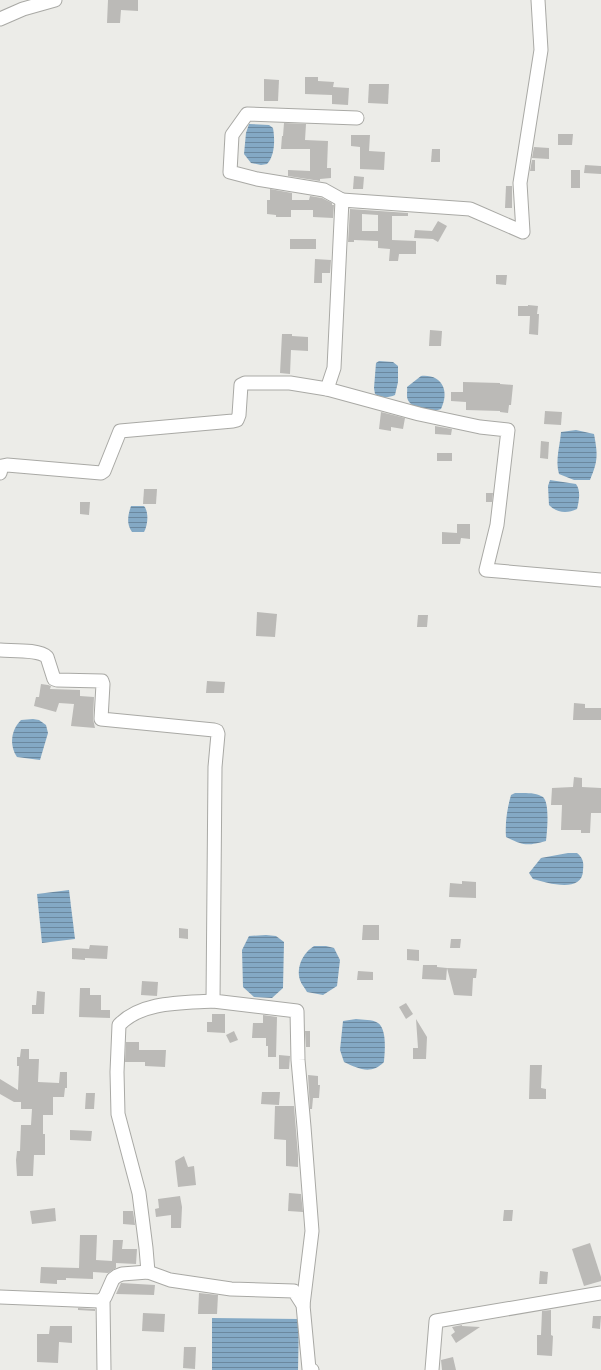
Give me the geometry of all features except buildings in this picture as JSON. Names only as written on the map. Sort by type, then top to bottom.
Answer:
[{"type":"street","points":[[0,19],[23,9],[55,0]]},
{"type":"street","points":[[357,118],[247,114],[232,134],[230,172],[257,179],[324,190],[342,200],[470,209],[523,232],[520,183],[541,50],[538,0]]},
{"type":"street","points":[[327,389],[334,368],[342,200]]},
{"type":"street","points":[[0,473],[2,466],[7,465],[101,473],[106,468],[120,431],[233,422],[237,420],[239,415],[241,385],[245,383],[290,382],[327,389],[419,414],[480,427],[508,430],[497,525],[486,570],[601,580]]},
{"type":"street","points":[[0,650],[44,655],[54,679],[57,680],[102,681],[101,719],[217,731],[215,768],[213,1001]]},
{"type":"street","points":[[148,1272],[139,1193],[118,1114],[118,1025],[138,1012],[158,1006],[213,1001],[297,1011],[298,1060],[312,1231],[302,1305],[309,1369],[312,1370]]},
{"type":"street","points":[[104,1370],[103,1300],[113,1279],[122,1274],[148,1272],[170,1280],[231,1289],[294,1291],[302,1305]]},
{"type":"street","points":[[432,1370],[436,1321],[601,1293]]},
{"type":"street","points":[[0,1297],[103,1300]]},
{"type":"water","points":[[249,124],[269,125],[273,128],[274,147],[272,156],[267,164],[261,165],[251,163],[244,154],[246,133]]},
{"type":"water","points":[[379,361],[393,362],[398,366],[398,382],[395,395],[390,397],[375,394],[376,363]]},
{"type":"water","points":[[421,376],[434,378],[442,385],[445,396],[441,409],[429,411],[420,409],[413,406],[408,401],[407,387]]},
{"type":"water","points":[[576,430],[594,434],[596,458],[595,468],[590,480],[574,480],[559,474],[558,458],[561,432]]},
{"type":"water","points":[[550,480],[576,484],[579,493],[577,509],[570,512],[562,512],[555,510],[549,505],[548,486]]},
{"type":"water","points":[[131,506],[144,506],[146,509],[147,519],[144,532],[132,532],[130,529],[128,519]]},
{"type":"water","points":[[21,720],[39,720],[46,725],[48,733],[40,760],[17,757],[12,743],[13,733]]},
{"type":"water","points":[[515,793],[537,794],[545,800],[548,818],[546,841],[534,844],[522,844],[506,837],[508,806],[511,795]]},
{"type":"water","points":[[568,853],[577,853],[583,860],[581,877],[577,882],[563,885],[547,883],[533,879],[529,873],[541,858]]},
{"type":"water","points":[[69,890],[75,939],[42,943],[37,894]]},
{"type":"water","points":[[249,936],[276,936],[284,942],[283,988],[272,998],[254,997],[243,987],[242,950]]},
{"type":"water","points":[[314,946],[334,948],[340,960],[337,986],[323,995],[307,992],[299,975],[301,961],[307,952]]},
{"type":"water","points":[[356,1019],[376,1022],[383,1030],[385,1041],[384,1062],[370,1070],[360,1069],[344,1062],[340,1050],[343,1021]]},
{"type":"water","points":[[212,1318],[299,1319],[298,1370],[212,1370]]}]
